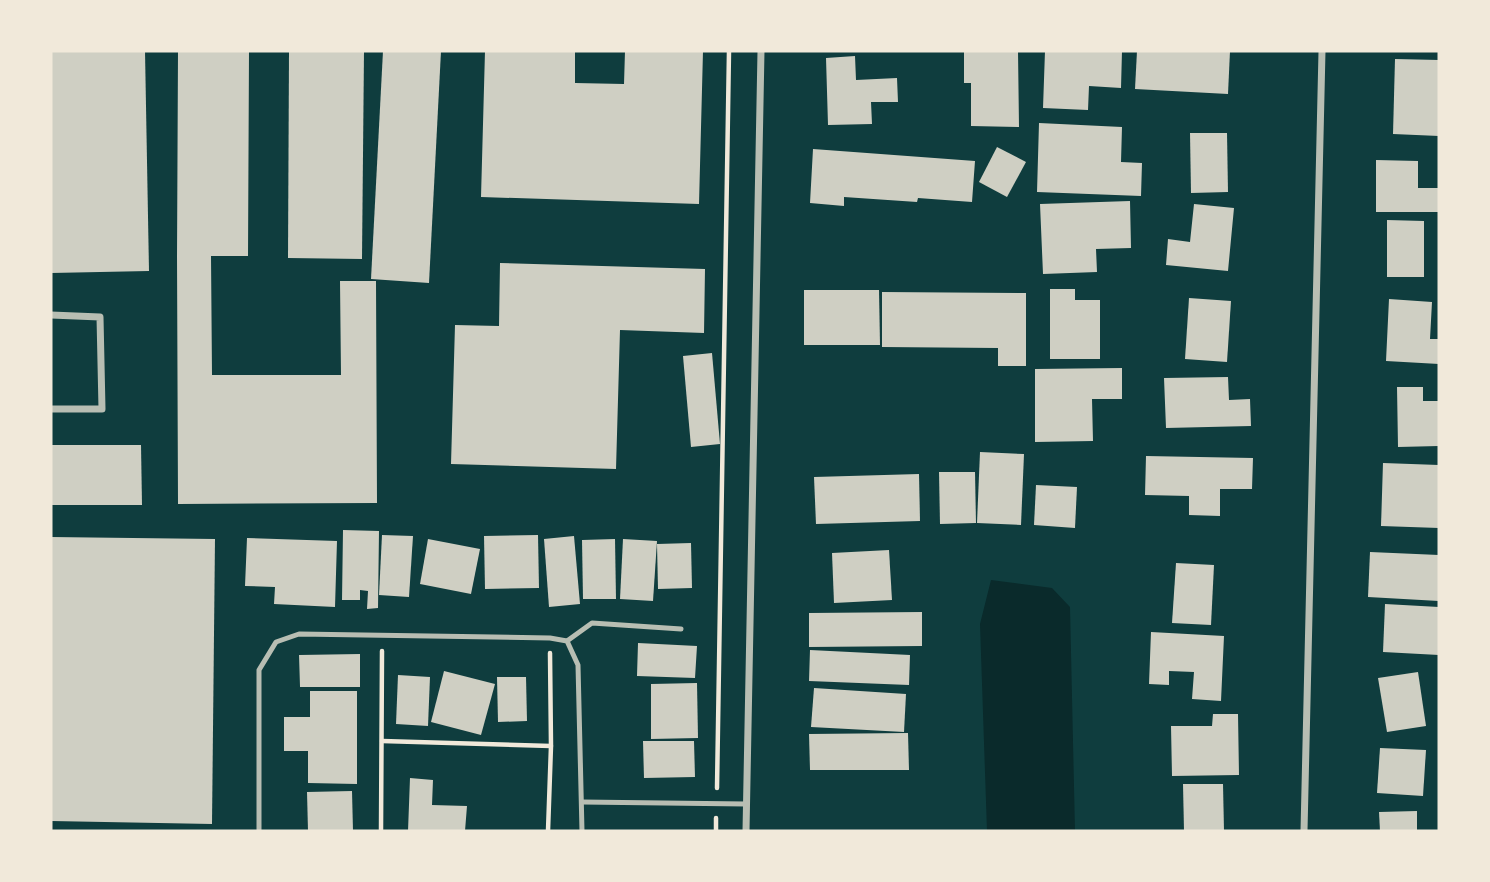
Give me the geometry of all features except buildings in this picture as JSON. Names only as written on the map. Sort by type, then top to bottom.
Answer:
[{"type":"street","points":[[746,831],[761,51]]},
{"type":"street","points":[[1304,831],[1322,51]]},
{"type":"street","points":[[51,315],[100,317],[102,409],[51,409]]},
{"type":"lane","points":[[259,831],[259,670],[276,642],[299,634],[550,638],[567,641],[592,622],[681,629]]},
{"type":"lane","points":[[567,641],[578,665],[582,831]]},
{"type":"lane","points":[[582,802],[746,804]]},
{"type":"path","points":[[716,831],[729,51]]},
{"type":"path","points":[[381,831],[382,636]]},
{"type":"path","points":[[548,831],[551,746],[550,638]]},
{"type":"path","points":[[382,741],[551,746]]},
{"type":"water","points":[[991,580],[1052,588],[1070,607],[1075,831],[987,831],[980,624]]}]
